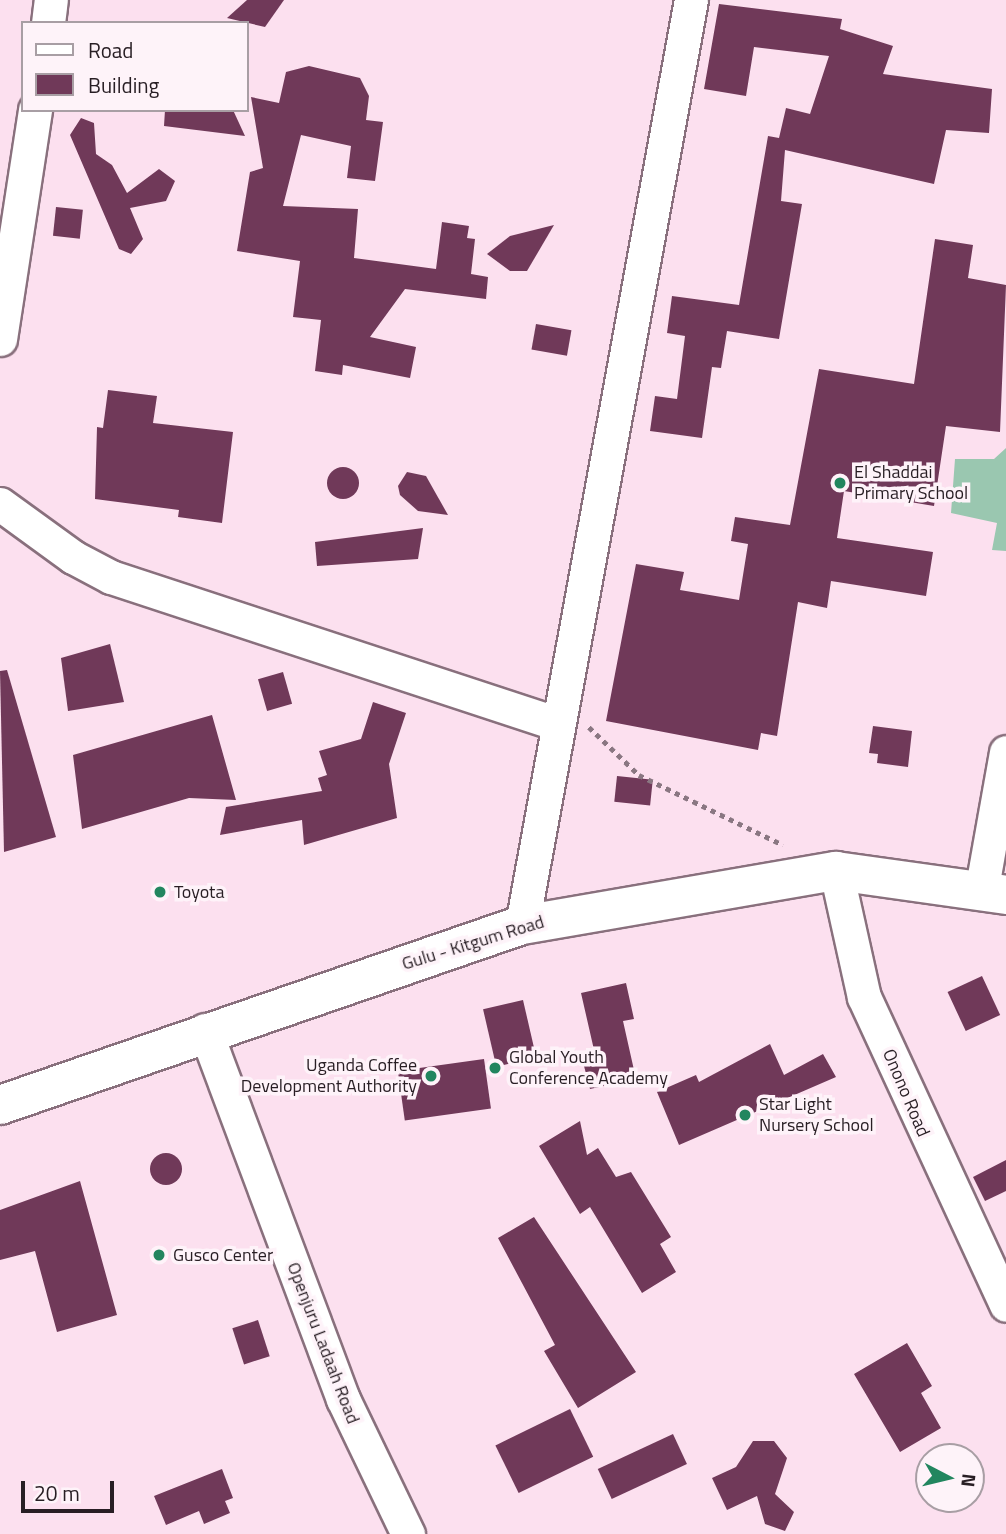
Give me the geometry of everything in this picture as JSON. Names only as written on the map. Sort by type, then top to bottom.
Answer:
[{"type":"main road","name":"Gulu - Kitgum Road","points":[[0,1105],[205,1030],[522,925],[836,871],[994,891]]},
{"type":"street","points":[[48,21],[51,0]]},
{"type":"street","points":[[522,925],[691,0]]},
{"type":"street","points":[[0,339],[35,112]]},
{"type":"street","points":[[0,504],[73,558],[111,577],[559,713]]},
{"type":"street","points":[[994,891],[1006,752]]},
{"type":"street","name":"Onono Road","points":[[836,871],[864,997],[1006,1305]]},
{"type":"street","name":"Openjuru Ladaah Road","points":[[205,1030],[343,1399],[408,1534]]},
{"type":"path","points":[[559,713],[639,775],[787,847]]},
{"type":"green space","points":[[1006,448],[1006,551],[992,550],[997,523],[951,513],[955,459],[994,459]]},
{"type":"building","points":[[247,0],[284,0],[265,27],[227,18]]},
{"type":"building","points":[[719,4],[842,19],[840,29],[893,46],[883,74],[992,89],[989,133],[946,130],[934,184],[785,150],[781,201],[802,204],[779,339],[727,331],[721,368],[712,367],[702,438],[650,431],[655,396],[677,399],[685,336],[667,333],[672,296],[739,305],[768,136],[779,138],[786,108],[810,114],[829,56],[754,47],[746,96],[704,89]]},
{"type":"building","points":[[309,66],[360,78],[369,96],[366,120],[383,122],[375,181],[347,178],[351,146],[301,135],[283,206],[358,209],[354,258],[436,269],[442,222],[469,226],[467,238],[475,239],[471,274],[488,277],[486,299],[405,289],[370,337],[416,347],[410,378],[343,365],[342,375],[315,371],[321,320],[293,317],[300,261],[237,251],[250,172],[263,168],[251,97],[279,103],[286,72]]},
{"type":"building","points":[[165,112],[234,112],[245,136],[164,126]]},
{"type":"building","points":[[81,118],[94,123],[96,154],[112,165],[127,193],[159,169],[175,181],[166,201],[130,208],[143,239],[131,254],[119,249],[70,135]]},
{"type":"building","points":[[56,207],[83,210],[80,239],[53,236]]},
{"type":"building","points":[[554,225],[527,271],[510,271],[487,254],[510,236]]},
{"type":"building","points":[[935,239],[973,245],[968,278],[1006,285],[1000,432],[946,426],[934,506],[844,491],[837,538],[933,552],[926,596],[831,581],[827,608],[798,602],[777,736],[761,733],[758,750],[606,721],[636,564],[684,572],[680,590],[739,600],[748,544],[731,541],[735,517],[790,525],[819,369],[914,384]]},
{"type":"building","points":[[536,324],[571,330],[567,356],[531,350]]},
{"type":"building","points":[[108,390],[157,396],[153,423],[233,432],[222,523],[178,517],[179,510],[95,499],[97,427],[103,428]]},
{"type":"building","points":[[343,467],[354,472],[359,483],[354,494],[343,499],[332,494],[327,483],[332,472]]},
{"type":"building","points":[[407,472],[426,476],[448,515],[418,511],[400,495],[398,486]]},
{"type":"building","points":[[423,528],[418,559],[317,566],[315,542]]},
{"type":"building","points":[[110,644],[124,702],[68,711],[61,658]]},
{"type":"building","points":[[7,670],[56,837],[4,852],[0,671]]},
{"type":"building","points":[[283,672],[292,704],[267,711],[258,679]]},
{"type":"building","points":[[373,702],[406,713],[389,764],[397,818],[304,845],[302,820],[220,835],[226,807],[322,791],[318,778],[327,775],[319,751],[361,739]]},
{"type":"building","points":[[212,715],[236,800],[189,798],[82,829],[73,755]]},
{"type":"building","points":[[873,726],[912,731],[908,767],[877,763],[878,754],[869,753]]},
{"type":"building","points":[[617,776],[653,780],[650,806],[614,802]]},
{"type":"building","points":[[982,976],[1000,1015],[966,1031],[948,992]]},
{"type":"building","points":[[626,983],[634,1019],[623,1021],[636,1079],[590,1089],[584,1066],[597,1063],[581,993]]},
{"type":"building","points":[[523,1000],[536,1057],[496,1067],[483,1009]]},
{"type":"building","points":[[770,1044],[784,1075],[823,1054],[836,1077],[679,1145],[657,1092],[696,1075],[699,1082]]},
{"type":"building","points":[[484,1059],[491,1109],[405,1121],[398,1071]]},
{"type":"building","points":[[580,1121],[587,1155],[598,1148],[616,1177],[631,1172],[671,1237],[660,1244],[676,1272],[642,1293],[590,1207],[580,1214],[539,1146]]},
{"type":"building","points":[[166,1153],[177,1158],[182,1169],[177,1180],[166,1185],[155,1180],[150,1169],[155,1158]]},
{"type":"building","points":[[1006,1160],[1006,1191],[985,1201],[973,1177]]},
{"type":"building","points":[[80,1181],[117,1315],[57,1332],[35,1251],[0,1260],[0,1210]]},
{"type":"building","points":[[534,1217],[636,1372],[578,1408],[544,1351],[555,1345],[498,1238]]},
{"type":"building","points":[[258,1320],[270,1356],[244,1364],[232,1328]]},
{"type":"building","points":[[907,1343],[932,1386],[921,1393],[941,1428],[900,1452],[854,1374]]},
{"type":"building","points":[[570,1409],[593,1457],[519,1493],[495,1445]]},
{"type":"building","points":[[673,1434],[687,1464],[612,1499],[598,1469]]},
{"type":"building","points":[[753,1441],[774,1441],[787,1458],[775,1494],[794,1512],[785,1531],[765,1524],[757,1496],[727,1510],[712,1478],[736,1467]]},
{"type":"building","points":[[222,1469],[233,1498],[225,1501],[230,1513],[204,1524],[199,1511],[166,1525],[154,1496]]},
{"type":"place","name":"El Shaddai Primary School","points":[[840,483]]},
{"type":"place","name":"Toyota","points":[[160,892]]},
{"type":"place","name":"Global Youth Conference Academy","points":[[495,1068]]},
{"type":"place","name":"Uganda Coffee Development Authority","points":[[431,1076]]},
{"type":"place","name":"Star Light Nursery School","points":[[745,1115]]},
{"type":"place","name":"Gusco Center","points":[[159,1255]]}]
